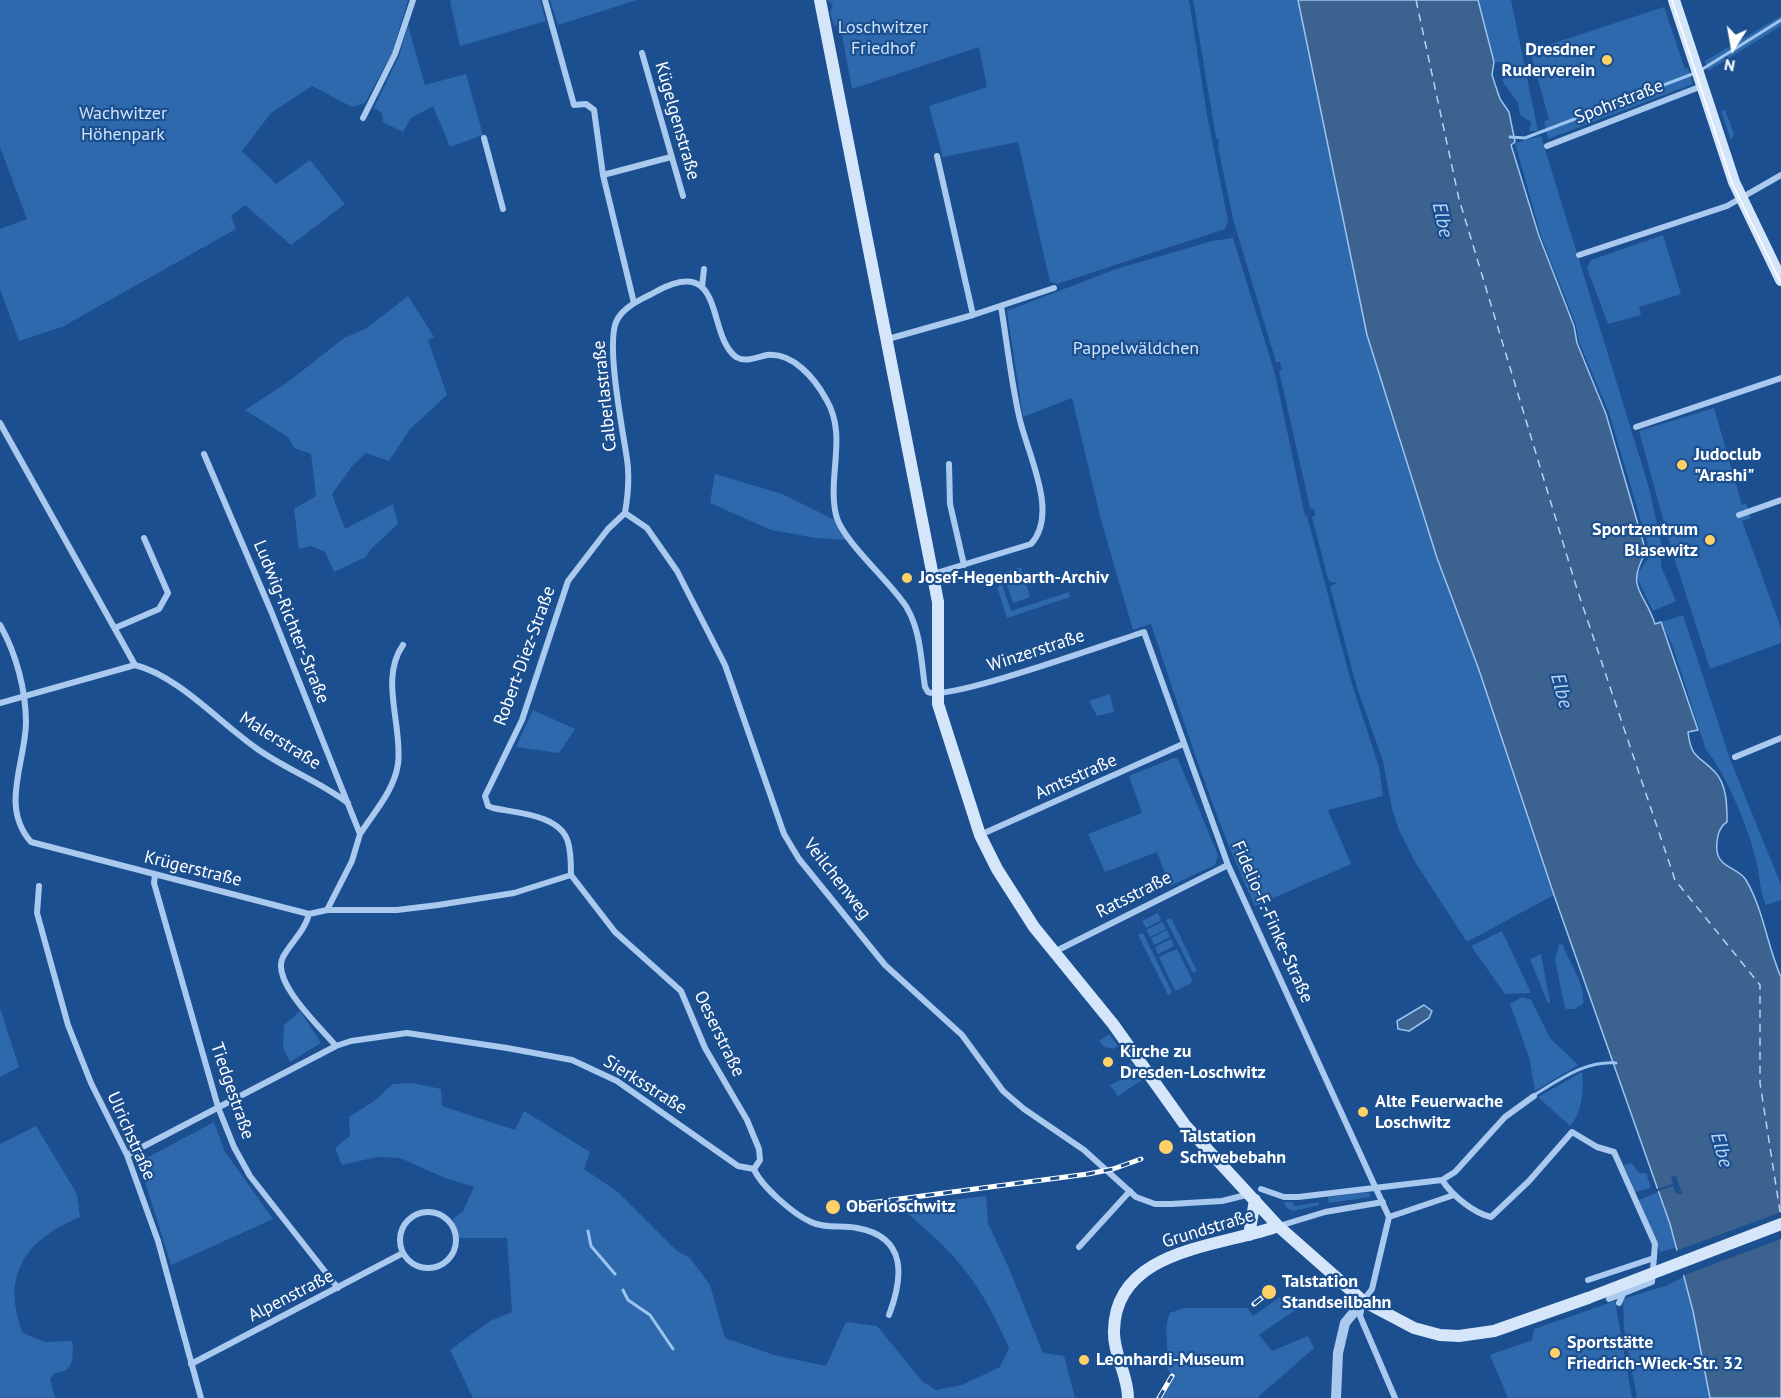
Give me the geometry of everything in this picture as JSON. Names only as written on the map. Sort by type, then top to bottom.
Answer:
[{"type":"main road","points":[[819,0],[888,339],[938,602],[936,694],[950,748],[980,835],[1012,894],[1053,952],[1113,1024],[1185,1125],[1255,1194],[1278,1226],[1363,1301],[1414,1328],[1440,1335],[1459,1336],[1494,1331],[1588,1298],[1781,1224]]},
{"type":"main road","points":[[1674,0],[1741,199],[1781,280]]},
{"type":"main road","points":[[1249,1235],[1255,1194]]},
{"type":"main road","name":"Grundstraße","points":[[1128,1398],[1127,1381],[1114,1333],[1119,1304],[1131,1285],[1150,1266],[1171,1257],[1201,1246],[1278,1226]]},
{"type":"street","points":[[363,118],[387,71],[413,0]]},
{"type":"street","points":[[546,0],[574,105],[586,104],[594,110],[603,175],[634,303]]},
{"type":"street","name":"Kügelgenstraße","points":[[642,53],[683,196]]},
{"type":"street","name":"Spohrstraße","points":[[1547,146],[1701,84]]},
{"type":"street","points":[[484,138],[502,209]]},
{"type":"street","points":[[937,156],[973,315]]},
{"type":"street","points":[[603,175],[671,157]]},
{"type":"street","points":[[1580,255],[1727,206],[1781,175]]},
{"type":"street","points":[[704,269],[702,287],[729,349],[736,357],[748,360],[767,355],[784,357],[811,377],[828,401],[837,430],[836,517],[908,609],[918,634],[925,687],[928,692],[936,694]]},
{"type":"street","name":"Calberlastraße","points":[[625,513],[629,483],[612,336],[618,317],[634,303],[676,282],[686,281],[702,287]]},
{"type":"street","points":[[888,339],[973,315],[1054,288]]},
{"type":"street","points":[[933,574],[1031,544],[1039,533],[1040,484],[1019,418],[1001,306]]},
{"type":"street","points":[[1636,427],[1781,378]]},
{"type":"street","points":[[0,703],[135,664],[1,423]]},
{"type":"street","name":"Ludwig-Richter-Straße","points":[[204,454],[271,611],[348,803]]},
{"type":"street","points":[[949,464],[950,504],[964,565]]},
{"type":"street","points":[[1739,515],[1781,500]]},
{"type":"street","name":"Robert-Diez-Straße","points":[[571,875],[568,842],[561,830],[539,818],[488,806],[484,796],[522,720],[568,581],[608,529],[625,513]]},
{"type":"street","name":"Veilchenweg","points":[[625,513],[646,528],[677,571],[725,665],[784,834],[800,859],[885,965],[962,1035],[1003,1091],[1024,1109],[1084,1150],[1136,1197],[1155,1204],[1171,1204],[1222,1201],[1255,1194]]},
{"type":"street","points":[[114,628],[159,609],[168,593],[144,538]]},
{"type":"street","name":"Krügerstraße","points":[[0,625],[17,665],[26,722],[14,793],[16,819],[22,832],[31,842],[309,914],[327,910],[415,909],[493,897],[571,875]]},
{"type":"street","name":"Winzerstraße","points":[[936,694],[980,685],[1144,632]]},
{"type":"street","name":"Fidelio-F.-Finke-Straße","points":[[1144,632],[1228,865],[1378,1188],[1389,1217]]},
{"type":"street","points":[[327,910],[352,861],[360,834],[391,789],[398,765],[398,738],[392,687],[394,661],[403,645]]},
{"type":"street","name":"Malerstraße","points":[[135,664],[159,673],[258,750],[314,780],[348,803]]},
{"type":"street","points":[[1735,757],[1781,738]]},
{"type":"street","name":"Amtsstraße","points":[[980,835],[1183,744]]},
{"type":"street","points":[[348,803],[360,834]]},
{"type":"street","name":"Ratsstraße","points":[[1053,952],[1228,865]]},
{"type":"street","name":"Tiedgestraße","points":[[155,875],[154,883],[218,1107],[234,1147],[250,1176],[338,1288]]},
{"type":"street","name":"Oeserstraße","points":[[571,875],[615,932],[681,991],[705,1048],[747,1120],[759,1149],[760,1161],[754,1169]]},
{"type":"street","name":"Ulrichstraße","points":[[39,886],[37,913],[68,1025],[91,1083],[128,1155],[158,1242],[201,1398]]},
{"type":"street","points":[[309,914],[307,923],[282,958],[280,970],[285,985],[336,1046]]},
{"type":"street","name":"Sierksstraße","points":[[218,1107],[336,1046],[351,1041],[407,1034],[572,1060],[617,1081],[738,1166],[754,1169],[762,1184],[810,1222],[824,1226],[855,1228],[880,1238],[897,1257],[900,1280],[889,1315]]},
{"type":"street","points":[[1255,1194],[1298,1197],[1442,1180],[1455,1172],[1505,1117],[1534,1096]]},
{"type":"street","points":[[128,1155],[218,1107]]},
{"type":"street","points":[[1442,1180],[1454,1195],[1483,1215],[1494,1216],[1529,1181],[1572,1132],[1598,1147],[1614,1152],[1655,1244],[1652,1282],[1609,1299]]},
{"type":"street","points":[[1079,1247],[1130,1191]]},
{"type":"street","points":[[1336,1398],[1338,1353],[1345,1323],[1372,1288],[1389,1217],[1454,1195]]},
{"type":"street","points":[[1278,1226],[1325,1212],[1383,1202]]},
{"type":"street","points":[[426,1212],[435,1213],[444,1217],[453,1228],[455,1247],[448,1260],[440,1265],[426,1268],[417,1266],[403,1253],[400,1239],[402,1230],[413,1216],[426,1212]]},
{"type":"street","name":"Alpenstraße","points":[[192,1364],[403,1253]]},
{"type":"street","points":[[1588,1280],[1654,1258]]},
{"type":"street","points":[[1620,1303],[1623,1294]]},
{"type":"street","points":[[1363,1301],[1361,1320],[1395,1398]]},
{"type":"green space","name":"Wachwitzer Höhenpark","points":[[0,0],[408,0],[392,53],[365,103],[352,107],[312,86],[271,113],[242,151],[276,184],[310,160],[345,204],[291,245],[245,205],[231,216],[236,229],[62,327],[19,341],[0,289],[0,229],[27,219],[0,147]]},
{"type":"green space","points":[[540,0],[546,21],[460,46],[450,1]]},
{"type":"green space","points":[[550,0],[637,0],[558,25]]},
{"type":"green space","name":"Loschwitzer Friedhof","points":[[828,0],[1189,0],[1207,115],[1228,221],[1225,229],[1057,284],[1050,282],[1018,142],[943,157],[929,106],[987,87],[979,47],[852,89],[840,24],[834,26],[830,12],[833,5]]},
{"type":"green space","points":[[1193,0],[1298,0],[1367,335],[1437,558],[1479,670],[1554,895],[1467,942],[1415,862],[1399,830],[1392,809],[1383,761],[1357,688],[1330,586],[1338,583],[1330,582],[1328,579],[1312,517],[1315,515],[1314,509],[1310,508],[1279,371],[1282,370],[1280,362],[1276,362],[1233,219],[1218,147],[1219,140],[1216,138]]},
{"type":"green space","points":[[1478,0],[1511,0],[1538,131],[1529,131],[1531,122],[1520,115],[1518,103],[1503,82],[1502,62],[1494,62]]},
{"type":"green space","name":"Dresdner Ruderverein","points":[[1664,7],[1685,69],[1688,68],[1693,84],[1548,139],[1544,122],[1549,119],[1530,51]]},
{"type":"green space","points":[[1781,16],[1781,26],[1708,71],[1705,61]]},
{"type":"green space","points":[[408,26],[425,85],[466,74],[483,135],[450,147],[433,106],[411,118],[403,132],[383,122],[382,113],[374,108],[399,56]]},
{"type":"green space","points":[[1725,110],[1734,134],[1731,140],[1721,111]]},
{"type":"green space","points":[[1541,136],[1649,488],[1661,542],[1661,566],[1676,601],[1653,611],[1636,576],[1651,555],[1609,413],[1579,342],[1576,325],[1541,236],[1515,143]]},
{"type":"green space","points":[[1663,235],[1681,294],[1639,307],[1641,315],[1608,324],[1587,268],[1591,260]]},
{"type":"green space","name":"Pappelwäldchen","points":[[1233,238],[1275,374],[1305,516],[1307,516],[1350,678],[1379,767],[1383,796],[1328,810],[1351,864],[1255,906],[1212,802],[1151,624],[1133,630],[1101,520],[1072,398],[1023,417],[1007,311],[1116,269],[1212,241]]},
{"type":"green space","points":[[408,296],[434,337],[428,340],[447,395],[410,429],[389,461],[366,453],[353,465],[332,494],[345,529],[393,504],[398,524],[371,549],[366,557],[334,572],[325,552],[311,546],[299,549],[294,509],[316,496],[311,454],[294,448],[288,437],[245,410],[288,382],[344,338],[367,328]]},
{"type":"green space","name":"Sportzentrum Blasewitz","points":[[1714,408],[1742,505],[1746,503],[1751,518],[1742,521],[1781,628],[1781,643],[1710,669],[1671,548],[1639,431]]},
{"type":"green space","points":[[715,474],[782,494],[833,519],[847,540],[816,538],[771,530],[710,503]]},
{"type":"green space","points":[[1021,567],[1030,597],[1013,603],[1003,573]]},
{"type":"green space","points":[[1002,585],[1011,611],[1069,592],[1070,597],[1007,618],[997,587]]},
{"type":"green space","points":[[1683,615],[1730,759],[1781,885],[1781,900],[1766,905],[1754,852],[1744,821],[1722,773],[1706,750],[1672,644],[1661,622]]},
{"type":"green space","points":[[1110,694],[1114,712],[1097,716],[1089,701]]},
{"type":"green space","points":[[533,710],[575,729],[559,753],[516,747]]},
{"type":"green space","points":[[1174,758],[1178,759],[1218,855],[1215,865],[1170,886],[1157,852],[1105,872],[1088,834],[1142,813],[1129,776]]},
{"type":"green space","points":[[1158,913],[1161,920],[1146,928],[1142,921]]},
{"type":"green space","points":[[1171,918],[1197,971],[1193,973],[1166,920]]},
{"type":"green space","points":[[1162,922],[1166,929],[1150,937],[1146,930]]},
{"type":"green space","points":[[1167,930],[1170,937],[1154,945],[1151,938]]},
{"type":"green space","points":[[1502,931],[1531,993],[1505,994],[1471,946]]},
{"type":"green space","points":[[1143,933],[1172,992],[1168,995],[1138,935]]},
{"type":"green space","points":[[1171,939],[1174,946],[1158,954],[1155,947]]},
{"type":"green space","points":[[1559,944],[1563,945],[1582,989],[1583,1004],[1574,1009],[1566,1009],[1564,1004],[1555,960]]},
{"type":"green space","points":[[1177,949],[1193,982],[1175,991],[1159,957]]},
{"type":"green space","points":[[1541,954],[1550,1002],[1548,1003],[1530,959]]},
{"type":"green space","points":[[1522,997],[1531,1000],[1550,1038],[1578,1065],[1535,1091],[1529,1057],[1510,1004]]},
{"type":"green space","points":[[0,1008],[19,1067],[0,1077]]},
{"type":"green space","points":[[300,1011],[321,1043],[290,1062],[283,1048],[284,1025]]},
{"type":"green space","points":[[1109,1034],[1118,1046],[1113,1049],[1104,1047],[1099,1041]]},
{"type":"green space","points":[[1130,1062],[1142,1080],[1118,1096],[1110,1085],[1127,1077]]},
{"type":"green space","points":[[1582,1072],[1581,1101],[1577,1115],[1570,1126],[1538,1097]]},
{"type":"green space","points":[[412,1083],[441,1089],[442,1106],[515,1130],[524,1111],[590,1152],[584,1169],[618,1192],[677,1251],[690,1258],[710,1285],[725,1338],[774,1355],[826,1366],[846,1322],[877,1326],[923,1382],[936,1390],[962,1385],[1000,1367],[1009,1348],[989,1306],[967,1273],[941,1244],[907,1213],[908,1205],[986,1196],[988,1223],[1043,1353],[1064,1356],[1075,1398],[473,1398],[450,1350],[490,1321],[512,1312],[507,1238],[458,1238],[453,1219],[463,1211],[474,1187],[445,1178],[400,1158],[377,1157],[342,1165],[335,1148],[350,1136],[349,1117],[374,1101],[393,1084]]},
{"type":"green space","points":[[214,1122],[225,1152],[273,1219],[171,1265],[139,1162]]},
{"type":"green space","points":[[36,1126],[77,1194],[80,1217],[46,1236],[23,1261],[17,1276],[15,1293],[17,1312],[23,1333],[45,1342],[72,1341],[73,1358],[66,1370],[55,1373],[50,1379],[55,1398],[0,1398],[0,1144]]},
{"type":"green space","points":[[1632,1163],[1639,1173],[1646,1173],[1651,1188],[1635,1192],[1624,1165]]},
{"type":"green space","points":[[1369,1192],[1370,1197],[1329,1203],[1328,1197]]},
{"type":"green space","points":[[1658,1192],[1670,1224],[1675,1248],[1660,1252],[1639,1200]]},
{"type":"green space","points":[[1284,1202],[1292,1202],[1295,1206],[1319,1202],[1319,1205],[1293,1211],[1286,1208]]},
{"type":"green space","points":[[1683,1277],[1693,1311],[1710,1398],[1637,1398],[1624,1329],[1623,1299],[1668,1285]]},
{"type":"green space","points":[[1280,1297],[1295,1310],[1259,1335],[1272,1351],[1308,1336],[1314,1348],[1257,1398],[1162,1398],[1174,1378],[1165,1366],[1170,1313],[1184,1308],[1247,1308],[1253,1316]]},
{"type":"green space","name":"Sportstätte Friedrich-Wieck-Str. 32","points":[[1615,1301],[1632,1398],[1508,1398],[1490,1355],[1532,1340],[1534,1329]]},
{"type":"water","name":"Elbe","points":[[1298,0],[1478,0],[1494,62],[1492,75],[1500,99],[1509,112],[1515,142],[1511,145],[1539,236],[1574,326],[1577,343],[1606,414],[1646,552],[1637,574],[1638,589],[1655,624],[1661,622],[1698,730],[1688,732],[1691,747],[1719,777],[1724,789],[1727,822],[1718,835],[1717,851],[1721,861],[1746,880],[1757,904],[1781,977],[1781,1398],[1710,1398],[1693,1311],[1670,1224],[1554,895],[1479,670],[1437,558],[1367,335]]},
{"type":"water","points":[[1424,1005],[1432,1011],[1429,1018],[1409,1031],[1398,1029],[1397,1021]]},
{"type":"pier","points":[[1676,1175],[1682,1194],[1676,1194],[1673,1186],[1655,1192],[1654,1190],[1673,1184],[1671,1177]]},
{"type":"pier","points":[[1781,1212],[1781,1239],[1679,1277],[1673,1252]]},
{"type":"waterway","points":[[1701,70],[1781,20]]},
{"type":"waterway","points":[[1510,137],[1525,138],[1695,73]]},
{"type":"waterway","points":[[1536,1094],[1584,1068],[1616,1063]]},
{"type":"waterway","points":[[588,1231],[591,1246],[615,1274]]},
{"type":"waterway","points":[[623,1290],[628,1300],[650,1315],[673,1349]]},
{"type":"ferry route","points":[[1416,0],[1459,199],[1577,589],[1675,880],[1760,985],[1760,1083],[1781,1218]]},
{"type":"tram line","points":[[1672,0],[1732,183],[1781,283]]},
{"type":"railway","points":[[854,1205],[1088,1174],[1113,1169],[1141,1159]]},
{"type":"railway","points":[[1254,1304],[1269,1292]]},
{"type":"railway","points":[[1159,1398],[1172,1376]]},
{"type":"place","name":"Dresdner Ruderverein","points":[[1607,60]]},
{"type":"place","name":"Judoclub \"Arashi\"","points":[[1682,465]]},
{"type":"place","name":"Sportzentrum Blasewitz","points":[[1710,540]]},
{"type":"place","name":"Josef-Hegenbarth-Archiv","points":[[907,578]]},
{"type":"place","name":"Kirche zu Dresden-Loschwitz","points":[[1108,1062]]},
{"type":"place","name":"Alte Feuerwache Loschwitz","points":[[1363,1112]]},
{"type":"place","name":"Talstation Schwebebahn","points":[[1166,1147]]},
{"type":"place","name":"Oberloschwitz","points":[[833,1207]]},
{"type":"place","name":"Talstation Standseilbahn","points":[[1269,1292]]},
{"type":"place","name":"Sportstätte Friedrich-Wieck-Str. 32","points":[[1555,1353]]},
{"type":"place","name":"Leonhardi-Museum","points":[[1084,1360]]}]
